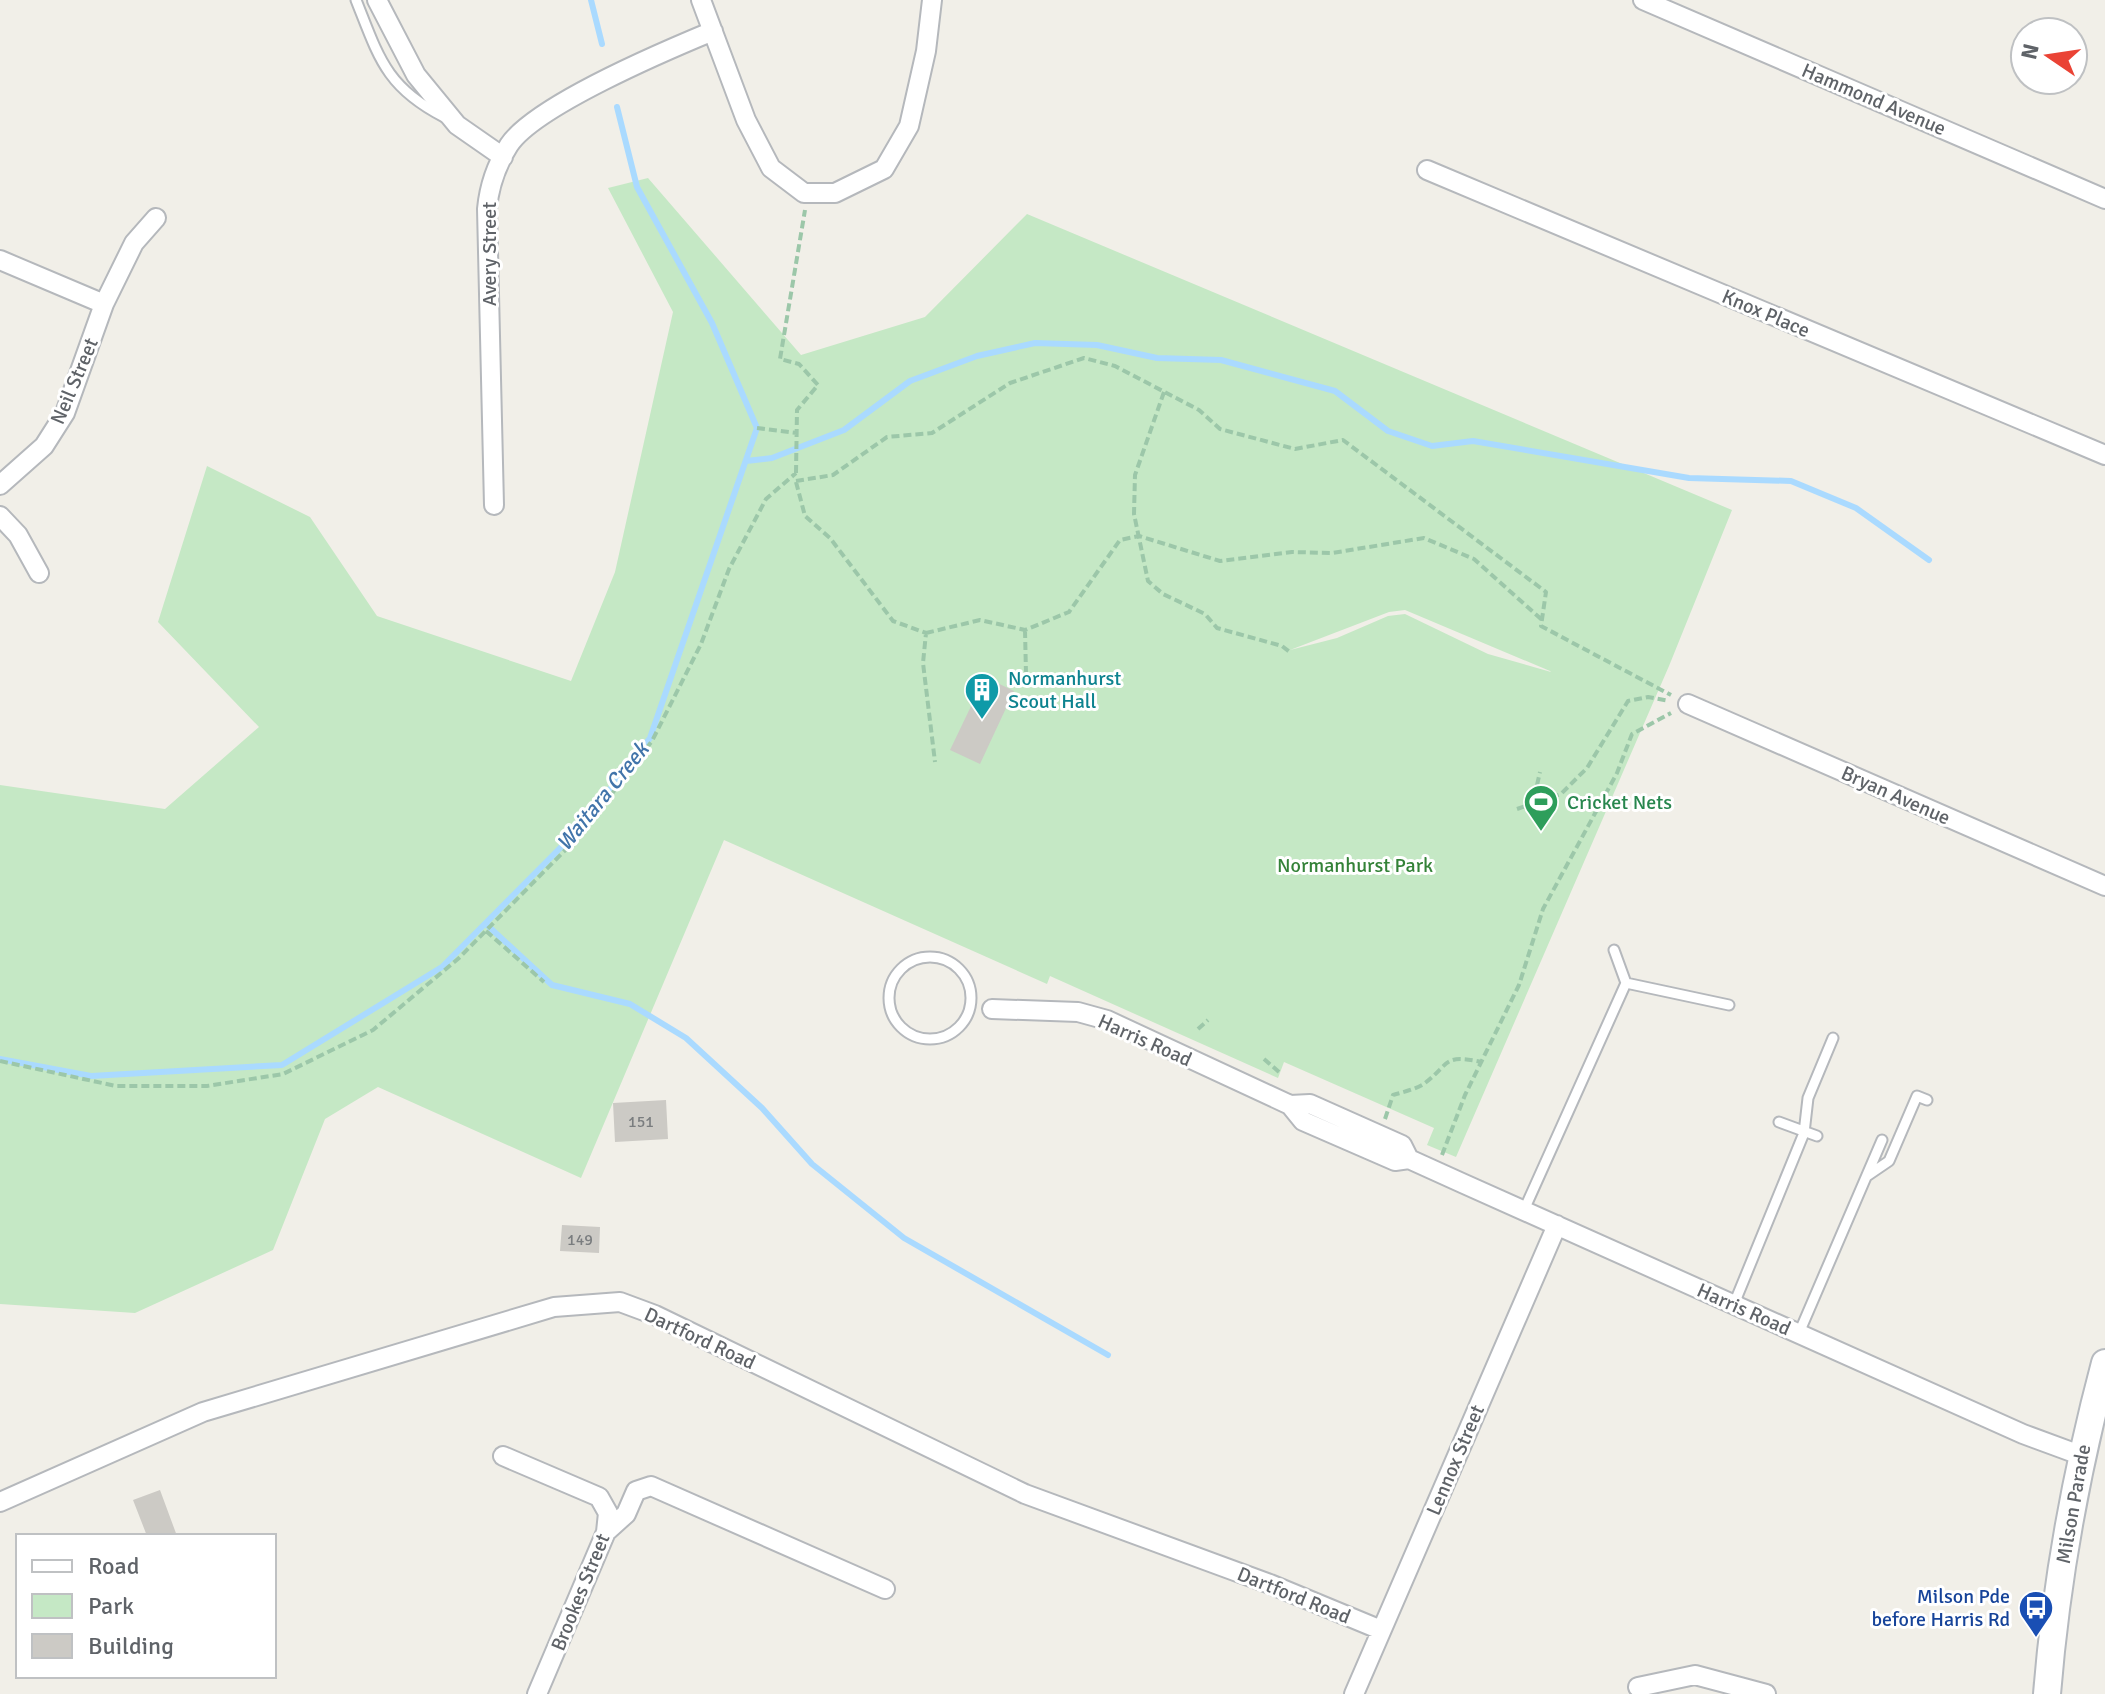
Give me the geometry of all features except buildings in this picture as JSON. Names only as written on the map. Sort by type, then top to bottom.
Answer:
[{"type":"street","points":[[377,0],[416,75],[457,125],[503,157]]},
{"type":"street","points":[[701,0],[746,120],[771,168],[804,193],[835,193],[884,169],[909,126],[926,51],[932,0]]},
{"type":"street","name":"Hammond Avenue","points":[[1643,0],[2105,199]]},
{"type":"street","name":"Avery Street","points":[[494,505],[487,209],[489,194],[503,157],[522,131],[562,106],[639,62],[713,31]]},
{"type":"street","name":"Knox Place","points":[[1427,170],[2105,455]]},
{"type":"street","name":"Neil Street","points":[[0,485],[44,446],[65,413],[104,304],[134,243],[156,218]]},
{"type":"street","points":[[0,260],[104,304]]},
{"type":"street","points":[[0,516],[18,535],[39,573]]},
{"type":"street","name":"Bryan Avenue","points":[[1688,704],[2105,886]]},
{"type":"street","name":"Harris Road","points":[[992,1009],[1078,1012],[1107,1020],[1290,1105],[1303,1121],[1395,1161],[1409,1159],[2023,1434],[2080,1455]]},
{"type":"street","name":"Harris Road","points":[[1290,1105],[1310,1104],[1402,1145],[1409,1159]]},
{"type":"street","name":"Lennox Street","points":[[1354,1694],[1557,1225]]},
{"type":"street","name":"Dartford Road","points":[[0,1502],[203,1412],[554,1307],[620,1302],[655,1315],[1025,1494],[1270,1584],[1381,1630]]},
{"type":"street","name":"Milson Parade","points":[[2047,1694],[2053,1620],[2080,1455],[2105,1363]]},
{"type":"street","name":"Brookes Street","points":[[503,1456],[599,1497],[608,1513],[606,1532],[537,1694]]},
{"type":"street","points":[[606,1532],[626,1514],[636,1491],[651,1486],[885,1589]]},
{"type":"street","points":[[1638,1687],[1695,1675],[1766,1694]]},
{"type":"lane","points":[[356,0],[385,66],[404,93],[457,125]]},
{"type":"lane","points":[[1524,1210],[1626,983],[1614,950]]},
{"type":"lane","points":[[940,957],[966,976],[970,1008],[951,1033],[942,1037],[920,1038],[902,1028],[895,1019],[890,1009],[890,988],[894,978],[909,962],[940,957]]},
{"type":"lane","points":[[1626,983],[1729,1005]]},
{"type":"lane","points":[[970,1008],[992,1009]]},
{"type":"lane","points":[[1734,1304],[1804,1133],[1808,1098],[1833,1038]]},
{"type":"lane","points":[[1867,1176],[1889,1161],[1917,1096],[1927,1100]]},
{"type":"lane","points":[[1779,1122],[1817,1136]]},
{"type":"lane","points":[[1799,1333],[1882,1140]]},
{"type":"path","points":[[805,210],[780,359],[799,364],[818,385],[797,410],[796,481],[805,516],[830,538],[893,621],[926,633],[980,620],[1025,630],[1069,612],[1120,540],[1139,536],[1220,561],[1292,552],[1332,553],[1424,538],[1474,559],[1541,619]]},
{"type":"path","points":[[796,481],[833,475],[887,437],[932,433],[1010,383],[1084,358],[1115,366],[1199,410],[1220,429],[1295,449],[1343,440],[1546,592],[1541,626],[1688,704]]},
{"type":"path","points":[[1164,392],[1135,475],[1134,514],[1148,581],[1163,594],[1205,614],[1217,628],[1282,646],[1291,653]]},
{"type":"path","points":[[757,428],[797,433]]},
{"type":"path","points":[[0,1061],[116,1086],[207,1086],[283,1074],[373,1030],[486,931],[582,833],[652,741],[701,644],[729,569],[766,499],[796,473]]},
{"type":"path","points":[[1025,630],[1026,674]]},
{"type":"path","points":[[926,633],[923,663],[935,762]]},
{"type":"path","points":[[1517,809],[1561,794],[1587,768],[1628,701],[1648,697],[1688,704]]},
{"type":"path","points":[[1436,1171],[1465,1095],[1519,985],[1543,909],[1617,773],[1632,734],[1688,704]]},
{"type":"path","points":[[1537,785],[1540,772]]},
{"type":"path","points":[[486,931],[544,982]]},
{"type":"path","points":[[1198,1029],[1208,1020]]},
{"type":"path","points":[[1264,1059],[1279,1072]]},
{"type":"path","points":[[1381,1137],[1393,1095],[1424,1084],[1444,1062],[1464,1059],[1482,1062]]},
{"type":"green space","name":"Normanhurst Park","points":[[648,178],[801,355],[925,317],[1027,214],[1732,510],[1669,666],[1456,1157],[1427,1145],[1434,1128],[1284,1062],[1278,1078],[1050,976],[1047,984],[724,840],[581,1178],[378,1087],[325,1119],[273,1250],[135,1313],[0,1304],[0,785],[165,809],[259,727],[158,622],[207,466],[310,517],[377,616],[571,681],[615,572],[673,312],[608,188]],"holes":[[[1405,610],[1551,672],[1488,654],[1405,614],[1388,616],[1337,638],[1290,650],[1389,612]]]},
{"type":"waterway","name":"Waitara Creek","points":[[591,0],[602,44]]},
{"type":"waterway","name":"Waitara Creek","points":[[0,1059],[91,1076],[282,1065],[442,967],[578,830],[650,738],[757,428],[712,323],[637,187],[617,107]]},
{"type":"waterway","points":[[746,461],[772,458],[844,430],[910,381],[977,356],[1035,343],[1097,345],[1157,358],[1221,360],[1335,391],[1388,431],[1432,446],[1473,441],[1689,478],[1791,481],[1856,508],[1929,560]]},
{"type":"waterway","points":[[487,925],[552,985],[630,1004],[686,1038],[762,1108],[812,1164],[904,1238],[1108,1355]]},
{"type":"place","name":"Normanhurst Scout Hall","points":[[982,721]]},
{"type":"place","name":"Cricket Nets","points":[[1541,833]]},
{"type":"place","name":"Milson Pde before Harris Rd","points":[[2036,1639]]}]
